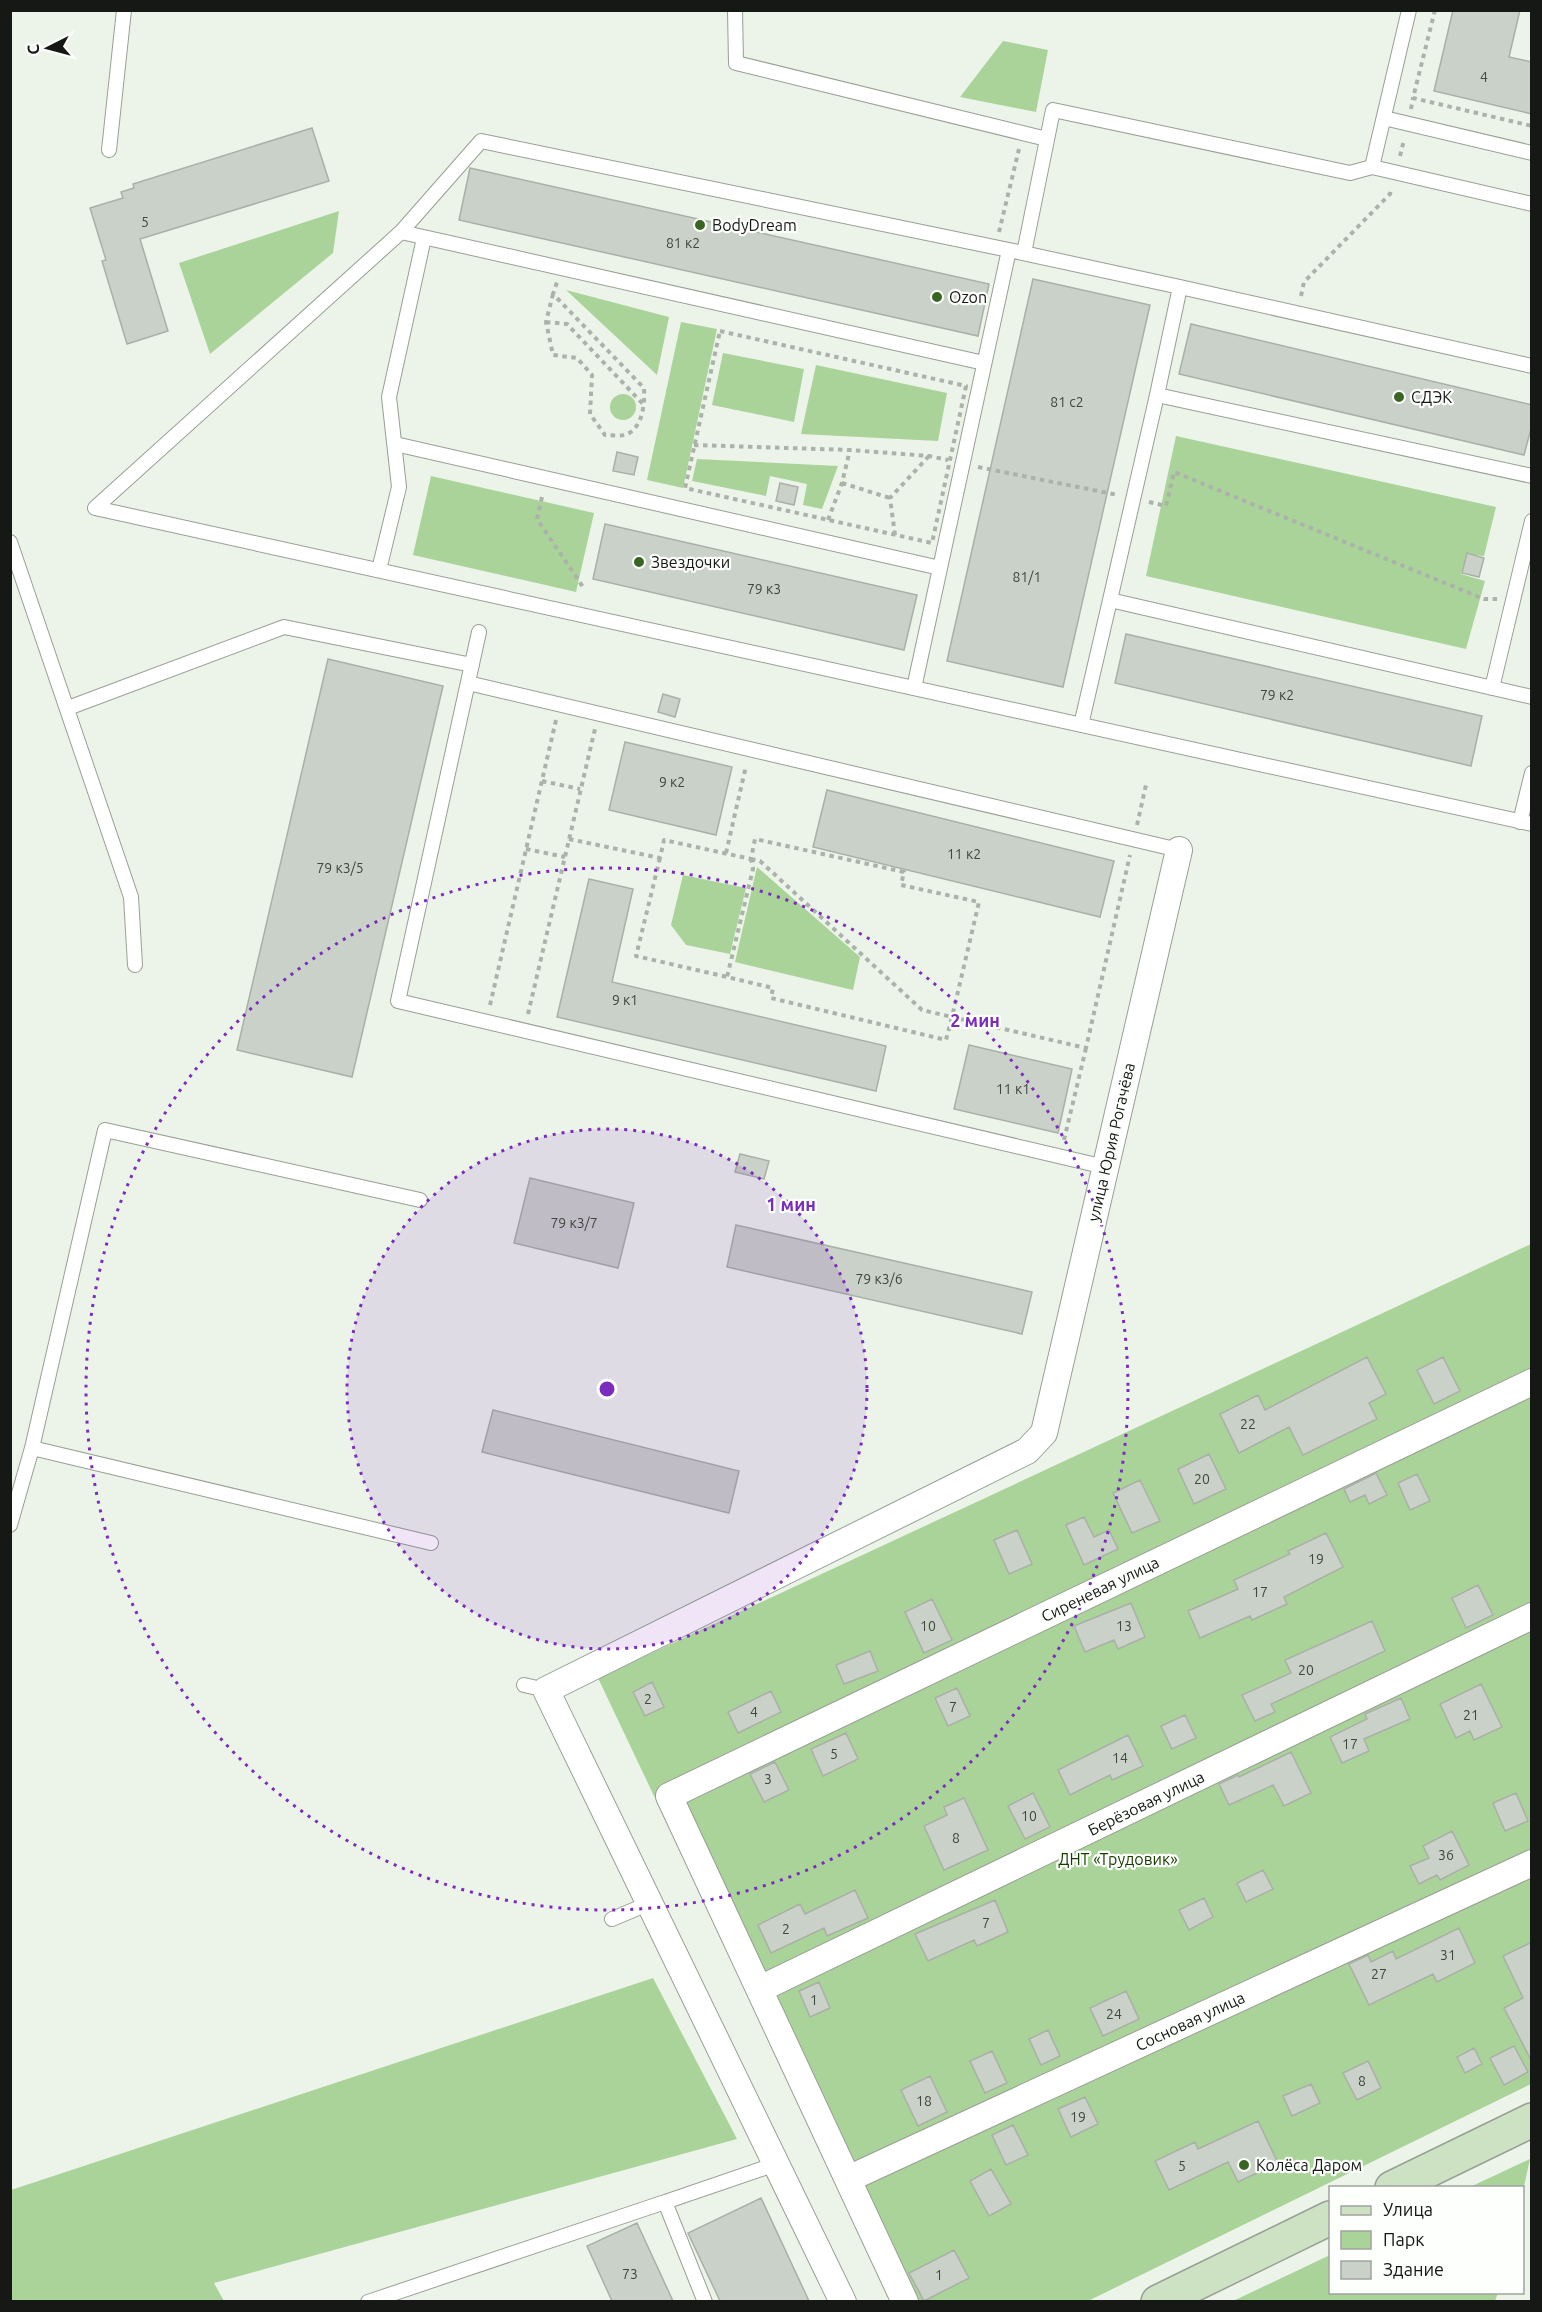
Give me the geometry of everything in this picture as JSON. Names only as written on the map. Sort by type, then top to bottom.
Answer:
[{"type":"main road","points":[[1394,2186],[1532,2120]]},
{"type":"main road","points":[[1158,2301],[1329,2218]]},
{"type":"street","name":"улица Юрия Рогачёва","points":[[650,1903],[535,1688],[1027,1451],[1044,1433],[1179,850]]},
{"type":"street","name":"Сиреневая улица","points":[[760,1989],[669,1796],[1532,1382]]},
{"type":"street","name":"Берёзовая улица","points":[[760,1989],[1532,1616]]},
{"type":"street","name":"Сосновая улица","points":[[849,2179],[1532,1863]]},
{"type":"street","points":[[650,1903],[843,2301]]},
{"type":"street","points":[[760,1989],[905,2301]]},
{"type":"lane","points":[[109,150],[124,10]]},
{"type":"lane","points":[[735,10],[736,63],[1047,139]]},
{"type":"lane","points":[[1372,167],[1409,10]]},
{"type":"lane","points":[[1024,253],[1053,110],[1350,173],[1372,167],[1532,204]]},
{"type":"lane","points":[[1384,118],[1532,153]]},
{"type":"lane","points":[[1532,366],[1024,253],[481,141],[401,232],[95,507],[1526,823],[1532,774]]},
{"type":"lane","points":[[401,232],[984,363]]},
{"type":"lane","points":[[379,570],[399,487],[389,397],[424,238]]},
{"type":"lane","points":[[914,688],[939,568],[956,462],[984,363],[1002,249]]},
{"type":"lane","points":[[1081,725],[1180,287]]},
{"type":"lane","points":[[1157,395],[1532,476]]},
{"type":"lane","points":[[395,444],[470,463],[939,568]]},
{"type":"lane","points":[[1492,688],[1532,521]]},
{"type":"lane","points":[[10,542],[131,897],[135,965]]},
{"type":"lane","points":[[1110,600],[1532,697]]},
{"type":"lane","points":[[68,708],[284,627],[472,665]]},
{"type":"lane","points":[[479,632],[398,1001],[1105,1167]]},
{"type":"lane","points":[[468,683],[1179,850]]},
{"type":"lane","points":[[10,1525],[32,1448],[105,1130],[420,1200]]},
{"type":"lane","points":[[32,1448],[431,1543]]},
{"type":"lane","points":[[612,1919],[650,1903]]},
{"type":"lane","points":[[368,2301],[776,2164]]},
{"type":"lane","points":[[665,2202],[705,2301]]},
{"type":"path","points":[[1297,314],[1304,282],[1390,194],[1435,10]]},
{"type":"path","points":[[1413,98],[1532,126]]},
{"type":"path","points":[[1002,249],[1022,133]]},
{"type":"path","points":[[553,294],[644,388],[645,406],[633,430],[624,435],[605,435],[590,414],[592,375],[576,358],[552,355],[546,322],[553,294],[560,269]]},
{"type":"path","points":[[546,322],[567,324],[645,406]]},
{"type":"path","points":[[720,331],[966,386],[956,462],[932,543],[685,488],[720,331]]},
{"type":"path","points":[[694,445],[850,450],[929,456],[1166,506],[1174,472],[1484,600],[1513,598]]},
{"type":"path","points":[[828,520],[842,483],[850,450]]},
{"type":"path","points":[[890,498],[929,456]]},
{"type":"path","points":[[842,483],[890,498]]},
{"type":"path","points":[[542,497],[537,519],[583,587]]},
{"type":"path","points":[[890,498],[895,535]]},
{"type":"path","points":[[488,1011],[559,704]]},
{"type":"path","points":[[527,1018],[595,729],[606,731]]},
{"type":"path","points":[[726,853],[746,764],[758,767]]},
{"type":"path","points":[[542,781],[580,789]]},
{"type":"path","points":[[1063,1144],[1146,785]]},
{"type":"path","points":[[569,839],[660,858]]},
{"type":"path","points":[[727,977],[753,869],[751,859],[755,839],[904,872],[901,885],[979,902],[952,1017],[946,1040],[771,998],[773,988],[636,956],[664,840],[726,853],[751,859],[760,861],[922,1010],[952,1017],[1086,1048]]},
{"type":"path","points":[[526,849],[565,857]]},
{"type":"green space","points":[[1003,41],[1048,50],[1036,112],[960,97]]},
{"type":"green space","points":[[339,211],[333,253],[210,354],[179,263]]},
{"type":"green space","points":[[566,290],[669,317],[657,375]]},
{"type":"green space","points":[[681,322],[717,329],[683,488],[647,480]]},
{"type":"green space","points":[[723,353],[804,369],[794,422],[712,405]]},
{"type":"green space","points":[[816,365],[947,393],[938,441],[801,434]]},
{"type":"green space","points":[[623,394],[632,398],[636,407],[632,416],[623,420],[614,416],[610,407],[614,398]]},
{"type":"green space","points":[[1176,436],[1496,507],[1484,556],[1467,554],[1461,574],[1485,581],[1466,649],[1146,576]]},
{"type":"green space","points":[[697,459],[838,466],[822,509],[803,505],[807,484],[770,476],[766,496],[692,481]]},
{"type":"green space","points":[[431,476],[594,513],[576,592],[413,555]]},
{"type":"green space","points":[[757,867],[860,957],[853,990],[735,962]]},
{"type":"green space","points":[[683,875],[746,888],[730,954],[686,945],[671,925]]},
{"type":"green space","name":"ДНТ «Трудовик»","points":[[1531,1244],[1531,2084],[1088,2301],[890,2301],[598,1678]]},
{"type":"green space","points":[[653,1978],[737,2139],[214,2283],[224,2301],[11,2301],[11,2190]]},
{"type":"green space","points":[[1530,2159],[1524,2186],[1472,2186]]},
{"type":"green space","points":[[1329,2255],[1329,2294],[1498,2294],[1495,2301],[1233,2301]]},
{"type":"building","points":[[1453,10],[1520,10],[1509,57],[1532,62],[1532,114],[1434,91]]},
{"type":"building","points":[[312,128],[329,181],[140,239],[168,331],[127,344],[102,261],[106,260],[90,208],[123,198],[121,192],[134,188],[133,184]]},
{"type":"building","points":[[470,168],[989,284],[978,336],[459,220]]},
{"type":"building","points":[[1033,279],[1150,305],[1063,687],[947,661]]},
{"type":"building","points":[[1191,324],[1532,405],[1532,425],[1524,455],[1179,374]]},
{"type":"building","points":[[617,452],[638,457],[634,475],[613,471]]},
{"type":"building","points":[[780,483],[798,487],[794,505],[776,501]]},
{"type":"building","points":[[605,524],[917,595],[904,650],[593,579]]},
{"type":"building","points":[[1467,553],[1484,558],[1479,577],[1462,573]]},
{"type":"building","points":[[1126,634],[1482,716],[1471,766],[1115,683]]},
{"type":"building","points":[[328,659],[443,686],[352,1077],[237,1050]]},
{"type":"building","points":[[663,694],[680,699],[675,717],[658,712]]},
{"type":"building","points":[[625,742],[732,767],[716,835],[609,810]]},
{"type":"building","points":[[827,790],[1114,861],[1100,917],[813,847]]},
{"type":"building","points":[[589,879],[633,889],[612,982],[886,1046],[876,1091],[557,1017]]},
{"type":"building","points":[[969,1045],[1072,1069],[1058,1133],[954,1109]]},
{"type":"building","points":[[740,1154],[769,1161],[764,1179],[735,1172]]},
{"type":"building","points":[[530,1178],[634,1203],[618,1268],[514,1243]]},
{"type":"building","points":[[736,1225],[1032,1292],[1022,1334],[727,1267]]},
{"type":"building","points":[[1367,1357],[1386,1394],[1369,1403],[1377,1419],[1303,1455],[1289,1427],[1239,1453],[1220,1414],[1258,1395],[1265,1410]]},
{"type":"building","points":[[1443,1357],[1460,1391],[1434,1404],[1417,1370]]},
{"type":"building","points":[[493,1410],[739,1471],[729,1513],[482,1452]]},
{"type":"building","points":[[1209,1454],[1226,1489],[1194,1504],[1178,1469]]},
{"type":"building","points":[[1376,1473],[1387,1495],[1369,1504],[1365,1495],[1350,1502],[1344,1489]]},
{"type":"building","points":[[1417,1474],[1430,1501],[1410,1510],[1398,1483]]},
{"type":"building","points":[[1140,1480],[1160,1521],[1132,1533],[1113,1493]]},
{"type":"building","points":[[1084,1517],[1094,1537],[1109,1530],[1118,1549],[1084,1565],[1066,1525]]},
{"type":"building","points":[[1017,1530],[1032,1564],[1009,1574],[994,1540]]},
{"type":"building","points":[[1326,1533],[1343,1567],[1284,1597],[1287,1604],[1252,1620],[1250,1616],[1200,1638],[1188,1611],[1238,1589],[1234,1580],[1290,1554],[1288,1551]]},
{"type":"building","points":[[1478,1585],[1493,1615],[1466,1628],[1452,1598]]},
{"type":"building","points":[[932,1599],[952,1640],[924,1653],[905,1612]]},
{"type":"building","points":[[1131,1603],[1145,1637],[1118,1649],[1114,1640],[1085,1652],[1074,1626]]},
{"type":"building","points":[[1372,1621],[1385,1651],[1271,1704],[1275,1712],[1255,1721],[1242,1695],[1291,1673],[1285,1660]]},
{"type":"building","points":[[870,1651],[878,1671],[844,1684],[836,1665]]},
{"type":"building","points":[[652,1682],[664,1707],[645,1716],[633,1692]]},
{"type":"building","points":[[1481,1684],[1502,1727],[1474,1740],[1470,1731],[1456,1738],[1440,1704]]},
{"type":"building","points":[[957,1688],[970,1716],[948,1726],[935,1698]]},
{"type":"building","points":[[771,1691],[781,1712],[738,1733],[728,1712]]},
{"type":"building","points":[[1401,1698],[1410,1719],[1364,1739],[1369,1751],[1342,1763],[1330,1737],[1367,1719],[1365,1714]]},
{"type":"building","points":[[1185,1715],[1196,1738],[1172,1749],[1161,1726]]},
{"type":"building","points":[[846,1733],[858,1759],[823,1776],[811,1749]]},
{"type":"building","points":[[1128,1735],[1143,1766],[1112,1780],[1110,1775],[1070,1795],[1058,1770]]},
{"type":"building","points":[[1291,1752],[1311,1793],[1284,1806],[1273,1785],[1229,1805],[1219,1784]]},
{"type":"building","points":[[775,1762],[789,1790],[764,1802],[750,1774]]},
{"type":"building","points":[[1033,1793],[1050,1827],[1025,1839],[1008,1806]]},
{"type":"building","points":[[1516,1793],[1528,1821],[1505,1831],[1493,1803]]},
{"type":"building","points":[[964,1798],[988,1850],[944,1870],[924,1826],[947,1815],[944,1807]]},
{"type":"building","points":[[1452,1831],[1469,1865],[1440,1880],[1437,1875],[1419,1884],[1410,1866],[1429,1858],[1423,1846]]},
{"type":"building","points":[[1263,1870],[1273,1889],[1246,1902],[1237,1883]]},
{"type":"building","points":[[855,1890],[868,1918],[827,1936],[824,1928],[771,1953],[758,1925],[800,1904],[805,1914]]},
{"type":"building","points":[[1204,1898],[1213,1917],[1189,1930],[1179,1910]]},
{"type":"building","points":[[995,1900],[1008,1932],[977,1946],[974,1940],[928,1961],[915,1934]]},
{"type":"building","points":[[1459,1928],[1475,1963],[1437,1982],[1433,1974],[1369,2005],[1349,1964],[1368,1955],[1371,1962],[1393,1951],[1396,1959]]},
{"type":"building","points":[[1532,1942],[1532,2062],[1504,2008],[1523,1998],[1503,1956]]},
{"type":"building","points":[[819,1982],[830,2008],[810,2017],[799,1991]]},
{"type":"building","points":[[1126,1991],[1139,2019],[1103,2036],[1090,2008]]},
{"type":"building","points":[[1048,2030],[1060,2056],[1041,2065],[1029,2039]]},
{"type":"building","points":[[1514,2046],[1528,2072],[1504,2085],[1490,2058]]},
{"type":"building","points":[[1474,2048],[1482,2064],[1465,2073],[1457,2057]]},
{"type":"building","points":[[992,2051],[1007,2083],[985,2093],[970,2061]]},
{"type":"building","points":[[1368,2061],[1381,2088],[1357,2100],[1343,2073]]},
{"type":"building","points":[[930,2076],[947,2112],[918,2126],[901,2090]]},
{"type":"building","points":[[1311,2084],[1320,2103],[1292,2116],[1283,2096]]},
{"type":"building","points":[[1085,2097],[1098,2124],[1071,2137],[1058,2109]]},
{"type":"building","points":[[1258,2121],[1278,2163],[1238,2182],[1228,2162],[1169,2190],[1155,2161],[1195,2142],[1198,2149]]},
{"type":"building","points":[[1013,2125],[1028,2155],[1006,2165],[992,2135]]},
{"type":"building","points":[[991,2169],[1011,2204],[989,2216],[970,2181]]},
{"type":"building","points":[[761,2198],[809,2301],[720,2301],[688,2233]]},
{"type":"building","points":[[637,2223],[673,2301],[612,2301],[587,2246]]},
{"type":"building","points":[[954,2250],[969,2278],[924,2301],[909,2273]]},
{"type":"place","name":"BodyDream","points":[[700,225]]},
{"type":"place","name":"Ozon","points":[[937,297]]},
{"type":"place","name":"СДЭК","points":[[1399,397]]},
{"type":"place","name":"Звездочки","points":[[639,562]]},
{"type":"place","name":"Колёса Даром","points":[[1244,2165]]}]
